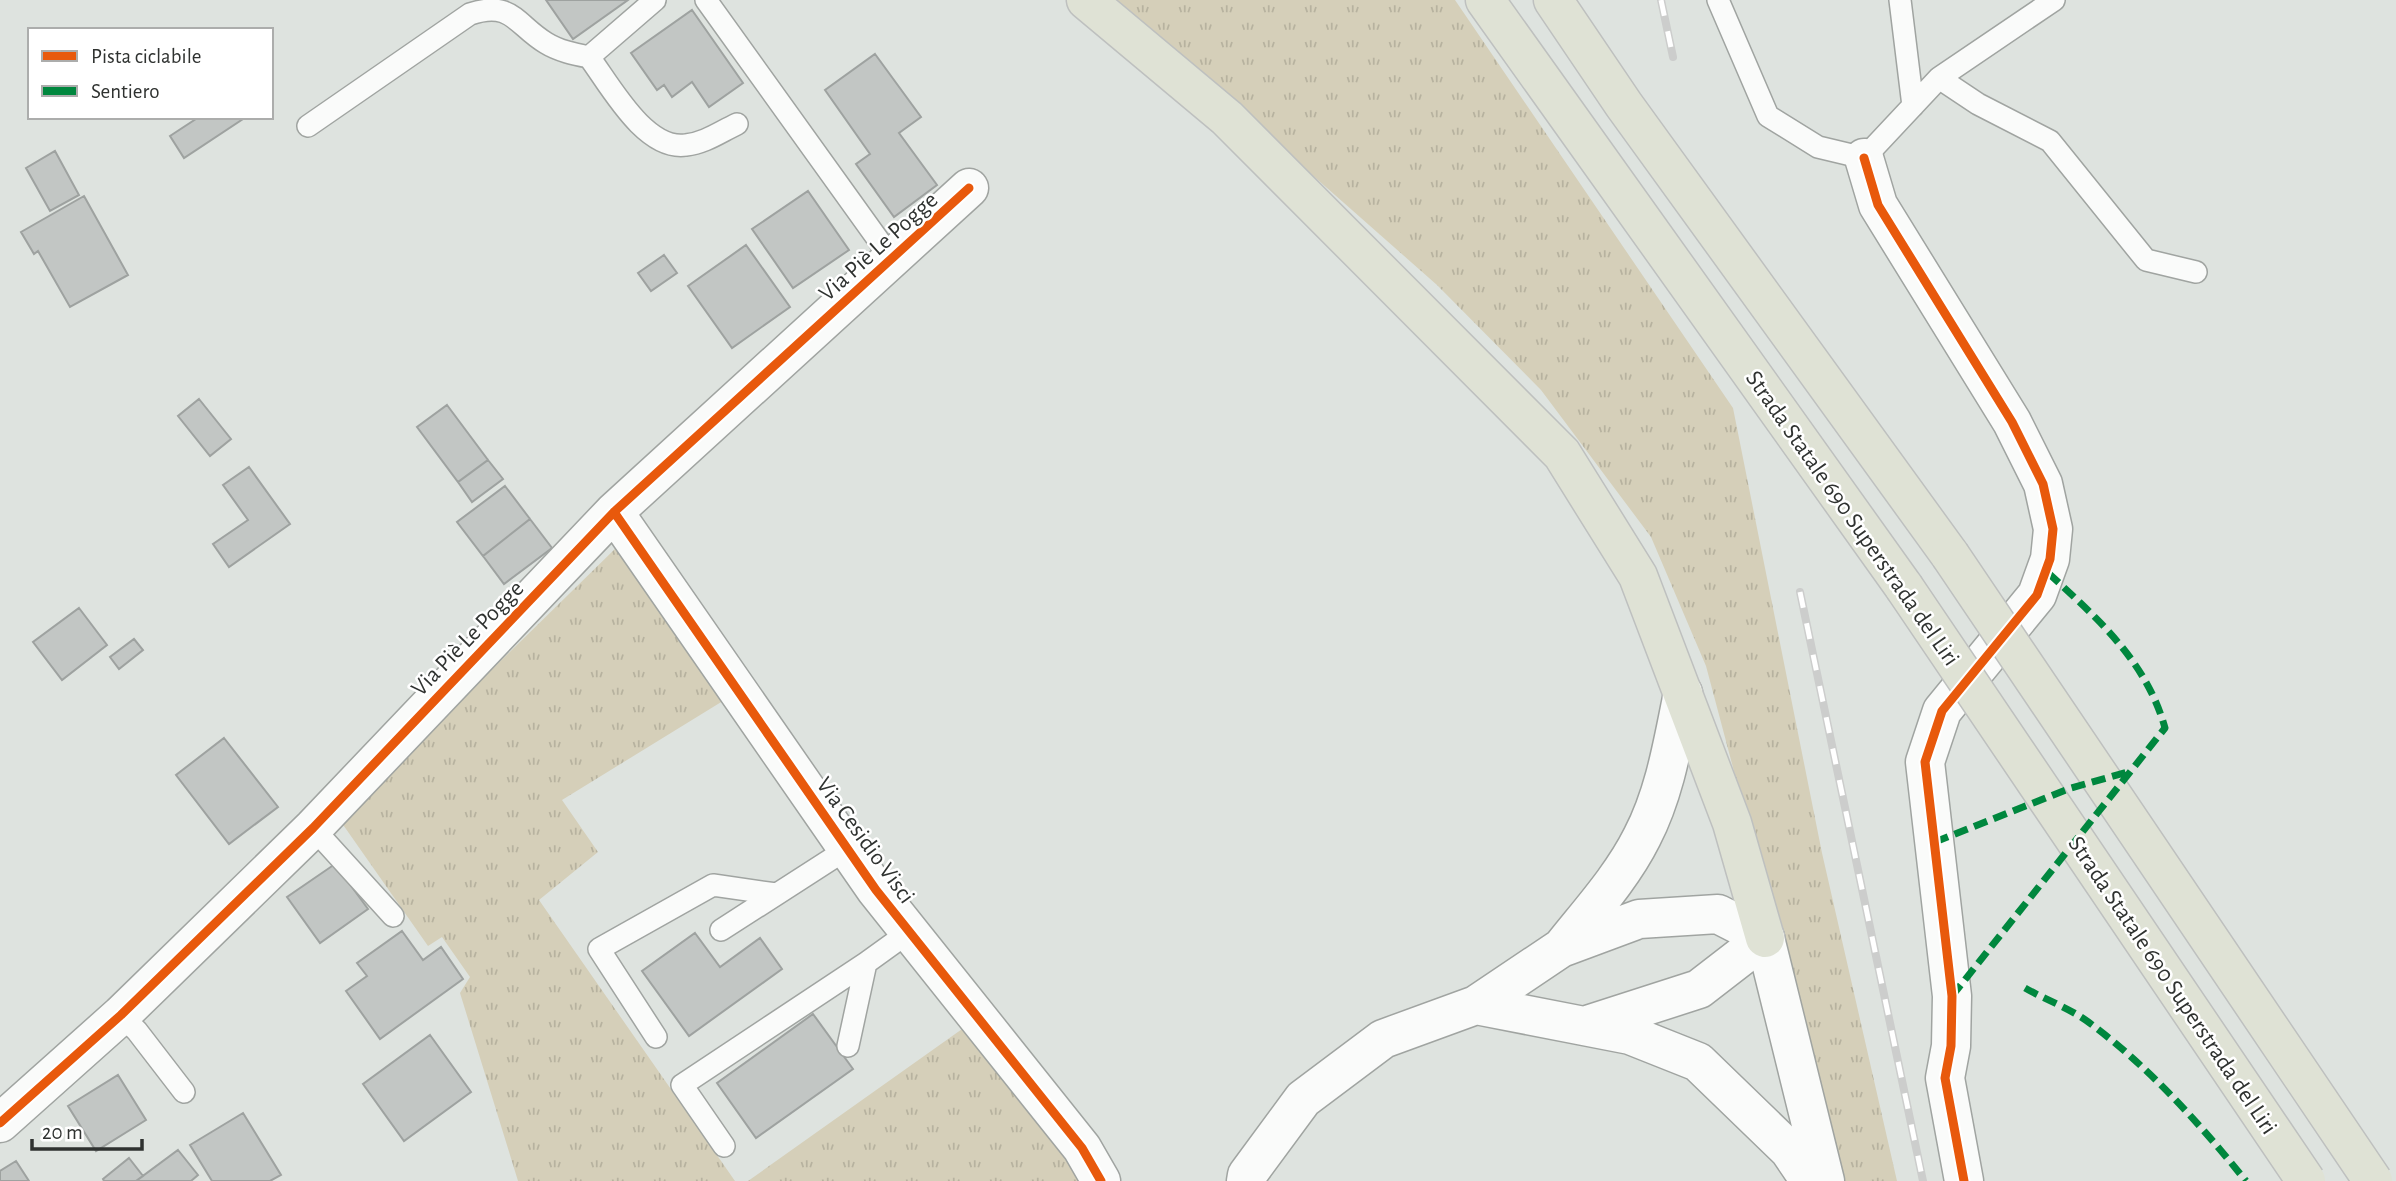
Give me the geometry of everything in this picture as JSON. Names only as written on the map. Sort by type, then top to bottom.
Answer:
[{"type":"highway","points":[[1086,0],[1227,118],[1562,454],[1639,576],[1732,824],[1765,938]]},
{"type":"highway","name":"Strada Statale 690 Superstrada del Liri","points":[[1485,0],[1904,587],[2306,1181]]},
{"type":"highway","points":[[1553,0],[1623,105],[1950,555],[2373,1181]]},
{"type":"street","points":[[1864,158],[1878,205],[2012,422],[2043,484],[2053,529],[2050,559],[2036,595],[1942,711],[1925,762],[1952,996],[1951,1046],[1945,1078],[1964,1181]]},
{"type":"street","name":"Via Piè Le Pogge","points":[[0,1122],[121,1016],[313,828],[614,512],[970,188]]},
{"type":"street","name":"Via Cesidio Visci","points":[[614,512],[845,846],[909,932],[1082,1148],[1101,1181]]},
{"type":"street","points":[[1561,948],[1608,890],[1642,837],[1665,777],[1683,693]]},
{"type":"street","points":[[1246,1181],[1247,1175],[1303,1099],[1383,1039],[1476,1005],[1561,948],[1639,919],[1718,914],[1765,938],[1825,1181]]},
{"type":"street","points":[[1584,1026],[1699,989],[1765,938]]},
{"type":"street","points":[[1476,1005],[1630,1035],[1698,1062],[1789,1150],[1810,1181]]},
{"type":"lane","points":[[589,57],[655,0]]},
{"type":"lane","points":[[706,0],[891,259]]},
{"type":"lane","points":[[1718,0],[1768,116],[1818,147],[1864,158],[1939,78],[2054,0]]},
{"type":"lane","points":[[1900,0],[1913,106]]},
{"type":"lane","points":[[308,125],[458,20],[484,9],[510,13],[543,41],[557,49],[589,57],[643,128],[661,142],[673,146],[698,143],[737,124]]},
{"type":"lane","points":[[1939,78],[1978,104],[2050,141],[2146,260],[2196,272]]},
{"type":"lane","points":[[313,828],[393,916]]},
{"type":"lane","points":[[721,930],[833,858],[845,846]]},
{"type":"lane","points":[[656,1037],[599,949],[713,885],[776,894]]},
{"type":"lane","points":[[724,1146],[682,1085],[909,932]]},
{"type":"lane","points":[[848,1046],[866,963]]},
{"type":"lane","points":[[121,1016],[138,1031],[184,1092]]},
{"type":"green space","points":[[1114,0],[1455,0],[1733,408],[1822,853],[1897,1181],[1843,1181],[1706,666],[1651,537],[1541,390],[1437,285]]},
{"type":"green space","points":[[618,546],[731,696],[562,800],[598,852],[539,900],[735,1181],[518,1181],[460,993],[470,977],[442,937],[428,946],[339,819]]},
{"type":"green space","points":[[972,1022],[1087,1181],[748,1181]]},
{"type":"building","points":[[546,0],[628,0],[573,39]]},
{"type":"building","points":[[692,10],[743,83],[709,107],[692,82],[672,97],[664,85],[657,90],[631,53]]},
{"type":"building","points":[[875,54],[921,117],[899,133],[937,185],[894,217],[856,164],[870,154],[825,90]]},
{"type":"building","points":[[196,119],[243,119],[184,158],[170,136]]},
{"type":"building","points":[[55,151],[79,195],[50,211],[26,168]]},
{"type":"building","points":[[808,191],[849,250],[793,288],[752,229]]},
{"type":"building","points":[[84,196],[128,275],[70,307],[38,251],[34,254],[21,232]]},
{"type":"building","points":[[746,245],[790,307],[732,348],[688,286]]},
{"type":"building","points":[[664,255],[677,273],[651,291],[638,273]]},
{"type":"building","points":[[199,399],[231,439],[210,456],[178,416]]},
{"type":"building","points":[[447,405],[488,460],[458,482],[417,427]]},
{"type":"building","points":[[488,460],[503,479],[472,502],[458,482]]},
{"type":"building","points":[[249,467],[290,524],[229,567],[213,544],[248,520],[223,485]]},
{"type":"building","points":[[505,486],[530,519],[483,556],[457,522]]},
{"type":"building","points":[[530,519],[552,548],[504,584],[483,556]]},
{"type":"building","points":[[79,608],[107,645],[62,680],[33,642]]},
{"type":"building","points":[[134,639],[143,650],[119,669],[110,657]]},
{"type":"building","points":[[224,738],[278,807],[229,844],[176,775]]},
{"type":"building","points":[[335,864],[368,909],[320,943],[287,897]]},
{"type":"building","points":[[402,931],[423,960],[441,947],[463,979],[380,1039],[346,991],[367,976],[357,963]]},
{"type":"building","points":[[695,933],[720,967],[760,938],[782,969],[689,1036],[642,971]]},
{"type":"building","points":[[813,1014],[853,1069],[756,1138],[717,1083]]},
{"type":"building","points":[[430,1035],[471,1092],[404,1141],[363,1084]]},
{"type":"building","points":[[118,1075],[146,1120],[96,1151],[68,1106]]},
{"type":"building","points":[[243,1113],[281,1175],[270,1181],[212,1181],[190,1145]]},
{"type":"building","points":[[178,1150],[198,1175],[191,1181],[136,1181]]},
{"type":"building","points":[[129,1158],[143,1176],[136,1181],[104,1181],[103,1179]]},
{"type":"building","points":[[16,1161],[29,1181],[0,1181],[0,1171]]},
{"type":"railway","points":[[1661,0],[1673,57]]},
{"type":"railway","points":[[1800,592],[1923,1181]]},
{"type":"marked path","points":[[1952,996],[2165,728],[2145,681],[2117,641],[2046,571]]},
{"type":"marked path","points":[[1935,842],[2071,788],[2131,771]]},
{"type":"marked path","points":[[2025,988],[2084,1019],[2134,1059],[2192,1118],[2246,1181]]},
{"type":"cycle path","points":[[1864,158],[1878,205],[2012,422],[2043,484],[2053,529],[2050,559],[2037,595],[1942,711],[1925,762],[1952,996],[1951,1046],[1945,1078],[1964,1181]]},
{"type":"cycle path","points":[[0,1123],[121,1015],[313,828],[614,512],[969,188]]},
{"type":"cycle path","points":[[614,512],[876,890],[1082,1148],[1101,1181]]}]
